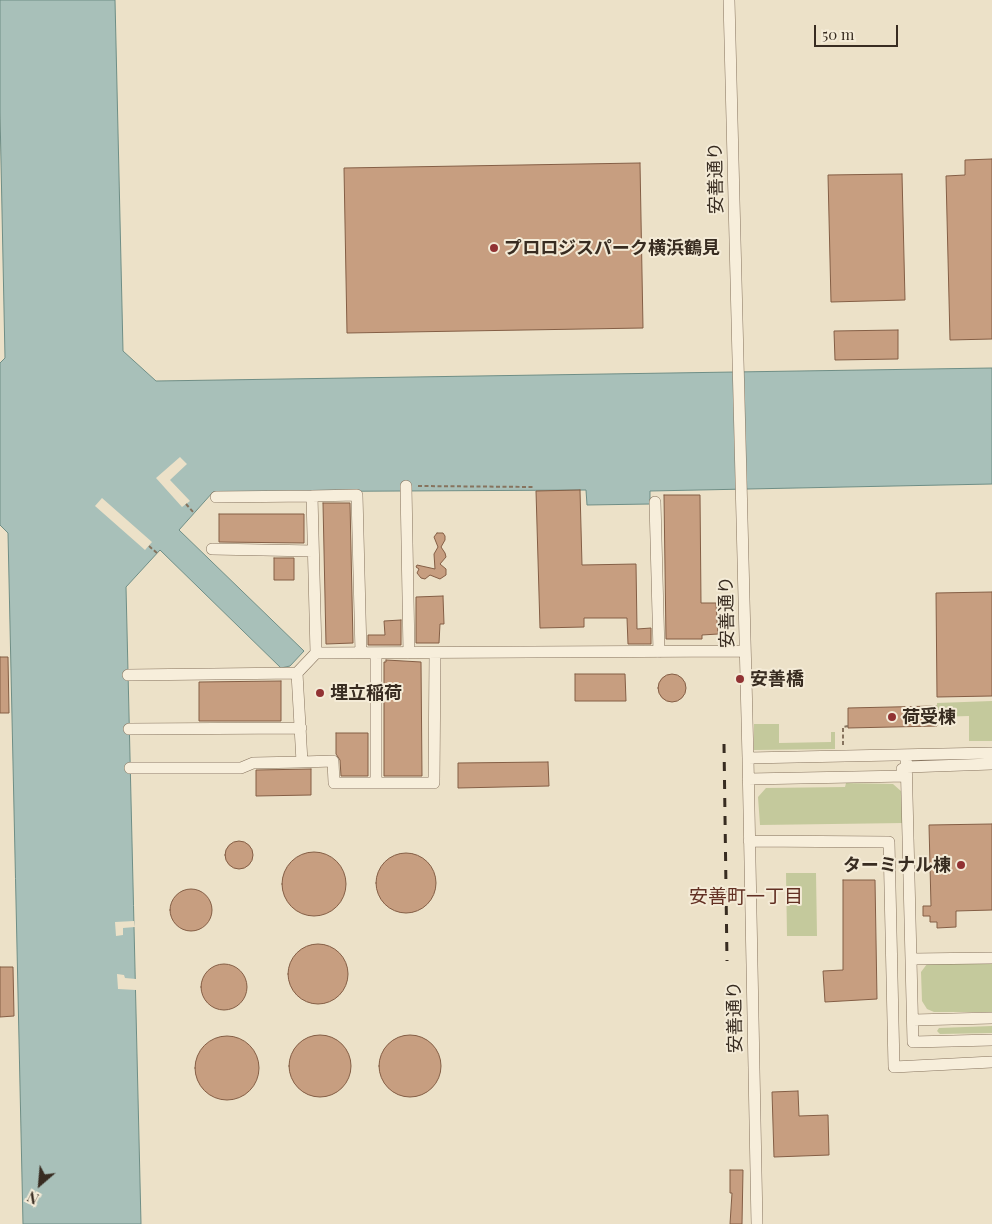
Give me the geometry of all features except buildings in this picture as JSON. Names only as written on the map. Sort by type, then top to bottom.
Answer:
[{"type":"street","name":"安善通り","points":[[729,0],[742,490],[757,1224]]},
{"type":"street","points":[[406,486],[409,653]]},
{"type":"street","points":[[128,676],[297,673],[316,653],[312,496]]},
{"type":"street","points":[[216,497],[357,496],[361,653]]},
{"type":"street","points":[[655,502],[659,652]]},
{"type":"street","points":[[212,549],[313,550]]},
{"type":"street","points":[[316,653],[745,651]]},
{"type":"street","points":[[376,653],[376,783]]},
{"type":"street","points":[[130,768],[241,768],[253,763],[333,762],[334,782],[434,783],[435,653]]},
{"type":"street","points":[[297,673],[302,762]]},
{"type":"street","points":[[129,729],[301,728]]},
{"type":"street","points":[[748,779],[887,777],[907,766],[992,754]]},
{"type":"street","points":[[748,758],[907,766],[992,764]]},
{"type":"street","points":[[907,766],[913,1042],[992,1040]]},
{"type":"street","points":[[749,842],[889,842],[894,1067],[992,1062]]},
{"type":"street","points":[[912,959],[992,958]]},
{"type":"street","points":[[913,1020],[992,1018]]},
{"type":"path","points":[[406,486],[534,487]]},
{"type":"path","points":[[186,504],[194,513]]},
{"type":"path","points":[[149,546],[157,553]]},
{"type":"path","points":[[844,748],[843,727],[848,726]]},
{"type":"green space","points":[[992,701],[992,741],[969,741],[969,716],[937,717],[937,703]]},
{"type":"green space","points":[[754,724],[779,724],[779,743],[831,742],[831,732],[835,732],[835,749],[754,750]]},
{"type":"green space","points":[[846,783],[893,784],[902,792],[904,823],[760,825],[758,797],[766,788],[845,787]]},
{"type":"green space","points":[[786,873],[816,873],[817,936],[787,936]]},
{"type":"green space","points":[[992,962],[992,1012],[934,1012],[927,1009],[922,1001],[921,972],[927,964]]},
{"type":"green space","points":[[992,1026],[992,1033],[940,1034],[937,1031],[939,1028]]},
{"type":"water","points":[[0,0],[115,0],[123,351],[156,381],[992,368],[992,484],[650,491],[650,504],[587,505],[586,490],[213,492],[179,530],[304,651],[290,666],[281,668],[160,550],[126,587],[141,1224],[23,1224],[8,533],[0,525],[0,363],[5,358],[0,113]]},
{"type":"pier","points":[[180,457],[187,464],[170,480],[190,501],[182,507],[156,478]]},
{"type":"pier","points":[[102,498],[152,542],[145,550],[95,506]]},
{"type":"pier","points":[[134,921],[135,927],[123,928],[123,935],[116,936],[115,922]]},
{"type":"pier","points":[[117,974],[124,975],[125,978],[136,979],[136,990],[118,989]]},
{"type":"railway","points":[[724,744],[727,961]]},
{"type":"place","name":"プロロジスパーク横浜鶴見","points":[[494,248]]},
{"type":"place","name":"安善橋","points":[[740,679]]},
{"type":"place","name":"埋立稲荷","points":[[320,693]]},
{"type":"place","name":"荷受棟","points":[[892,717]]},
{"type":"place","name":"ターミナル棟","points":[[961,865]]},
{"type":"district","name":"安善町一丁目","points":[[746,897]]}]
